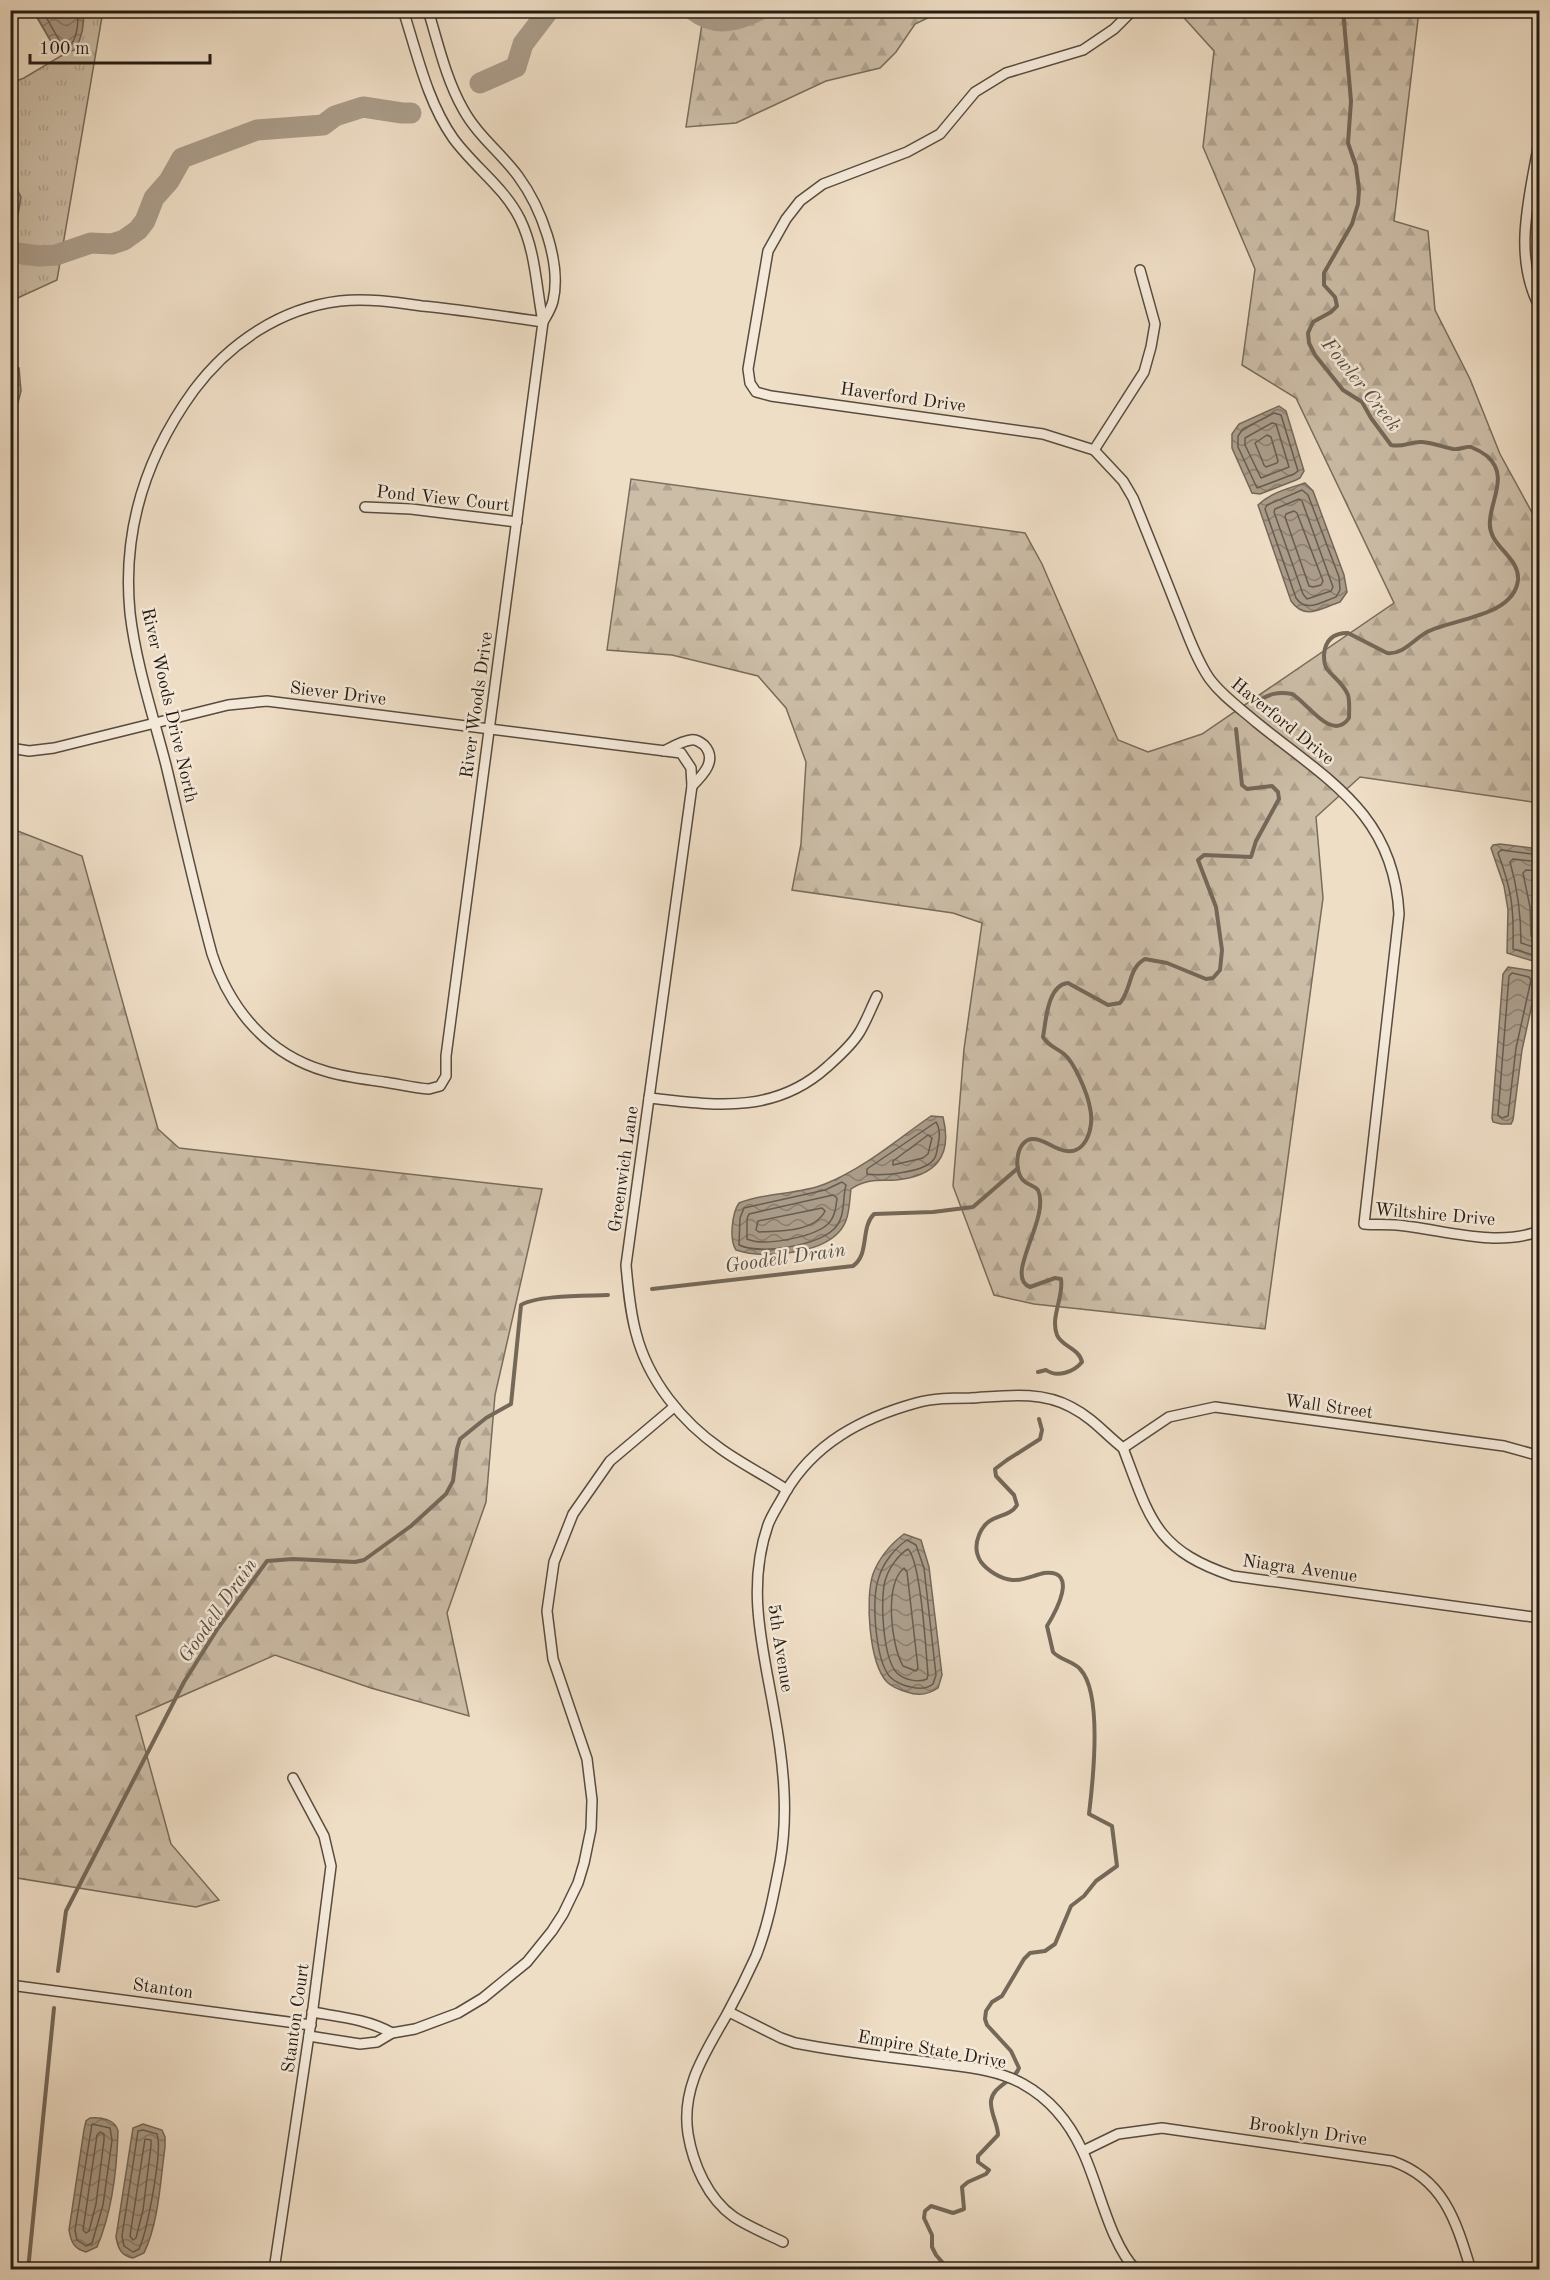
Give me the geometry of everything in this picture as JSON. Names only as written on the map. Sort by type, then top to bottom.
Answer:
[{"type":"street","name":"River Woods Drive","points":[[403,10],[442,121],[468,156],[502,191],[520,218],[534,257],[537,296],[543,322]]},
{"type":"street","name":"River Woods Drive","points":[[428,10],[451,82],[464,112],[477,131],[519,177],[541,218],[550,248],[555,281],[552,303],[543,322],[446,1056],[446,1076],[444,1082],[436,1088]]},
{"type":"street","name":"Haverford Drive","points":[[1133,10],[1114,28],[1083,50],[1006,74],[975,92],[940,134],[906,152],[823,184],[800,201],[773,240],[764,266],[748,369],[750,383],[756,392],[771,396],[1043,434],[1094,450],[1123,481],[1133,498],[1195,652],[1209,678],[1232,702],[1347,795],[1365,814],[1388,856],[1397,887],[1399,914],[1364,1224]]},
{"type":"street","points":[[1539,136],[1524,243],[1530,286],[1539,308]]},
{"type":"street","points":[[1094,450],[1144,372],[1151,347],[1155,324],[1140,270]]},
{"type":"street","name":"River Woods Drive North","points":[[436,1088],[421,1089],[340,1075],[311,1066],[272,1045],[241,1014],[224,984],[212,954],[140,666],[130,616],[129,570],[134,526],[143,484],[161,442],[185,402],[217,363],[246,338],[275,321],[307,309],[338,302],[365,300],[543,322]]},
{"type":"street","name":"Pond View Court","points":[[365,507],[411,509],[517,522]]},
{"type":"street","name":"Siever Drive","points":[[10,748],[29,751],[54,748],[228,705],[267,701],[681,753],[685,758]]},
{"type":"street","name":"Siever Drive","points":[[664,751],[692,740],[699,741],[705,747]]},
{"type":"street","name":"Greenwich Lane","points":[[692,786],[709,763],[709,754],[705,747]]},
{"type":"street","name":"Greenwich Lane","points":[[685,758],[691,768],[692,786],[626,1265],[629,1296],[645,1360],[674,1407],[721,1449],[787,1490]]},
{"type":"street","points":[[649,1098],[732,1105],[782,1095],[808,1082],[837,1059],[858,1034],[877,996]]},
{"type":"street","name":"Wiltshire Drive","points":[[1364,1224],[1397,1225],[1491,1237],[1520,1236],[1539,1231]]},
{"type":"street","name":"5th Avenue","points":[[783,2242],[734,2216],[724,2208],[701,2176],[692,2149],[687,2117],[689,2091],[698,2065],[729,2012],[757,1954],[781,1857],[783,1771],[760,1638],[756,1595],[760,1559],[768,1524],[787,1490],[817,1452],[835,1437],[884,1411],[928,1400],[1023,1395],[1049,1399],[1070,1406],[1087,1416],[1123,1448]]},
{"type":"street","points":[[309,2036],[360,2044],[377,2042],[392,2033],[415,2029],[458,2013],[483,1998],[527,1962],[542,1946],[570,1900],[584,1863],[591,1829],[592,1800],[587,1759],[553,1659],[547,1611],[554,1562],[573,1514],[610,1461],[674,1407]]},
{"type":"street","name":"Wall Street","points":[[1123,1448],[1169,1417],[1215,1407],[1504,1446],[1539,1456]]},
{"type":"street","name":"Niagra Avenue","points":[[1123,1448],[1148,1512],[1162,1536],[1181,1552],[1203,1565],[1233,1576],[1539,1618]]},
{"type":"street","name":"Stanton Court","points":[[274,2270],[311,2025],[331,1866],[324,1836],[293,1778]]},
{"type":"street","name":"Stanton","points":[[10,1985],[311,2025]]},
{"type":"street","name":"Empire State Drive","points":[[729,2012],[795,2043],[990,2073],[1022,2083],[1057,2110],[1068,2124],[1083,2151],[1120,2247],[1136,2270]]},
{"type":"street","points":[[312,2013],[360,2020],[379,2025],[392,2033]]},
{"type":"street","name":"Brooklyn Drive","points":[[1083,2151],[1118,2134],[1162,2128],[1392,2161],[1407,2166],[1424,2177],[1435,2188],[1462,2237],[1471,2270]]},
{"type":"green space","points":[[704,10],[942,11],[915,24],[896,52],[880,68],[826,81],[736,123],[686,127]]},
{"type":"green space","points":[[1177,10],[1419,11],[1394,221],[1428,231],[1435,310],[1470,379],[1500,454],[1535,518],[1540,575],[1539,803],[1360,777],[1316,817],[1323,898],[1265,1329],[1034,1304],[994,1295],[953,1186],[964,1049],[982,923],[953,913],[792,890],[801,844],[806,762],[786,708],[758,676],[672,655],[607,650],[631,479],[1025,533],[1042,564],[1118,740],[1148,752],[1202,734],[1394,603],[1296,398],[1242,365],[1255,269],[1203,147],[1214,51]]},
{"type":"green space","points":[[33,11],[103,11],[57,280],[11,301],[11,83],[24,78],[66,53],[56,50]]},
{"type":"green space","points":[[10,828],[82,856],[158,1129],[179,1148],[542,1189],[495,1395],[486,1502],[447,1613],[469,1716],[371,1688],[275,1655],[136,1716],[171,1844],[219,1900],[196,1907],[11,1877]]},
{"type":"water","points":[[36,11],[83,11],[82,31],[75,50],[61,53],[56,50],[35,13]]},
{"type":"water","points":[[11,183],[14,184],[21,197],[18,215],[11,223]]},
{"type":"water","points":[[11,368],[19,368],[21,391],[11,430]]},
{"type":"water","points":[[1279,406],[1286,411],[1304,471],[1296,480],[1260,494],[1252,493],[1232,448],[1232,434],[1239,424]]},
{"type":"water","points":[[1305,483],[1313,491],[1344,575],[1347,592],[1340,602],[1308,612],[1296,607],[1291,601],[1258,505],[1274,494]]},
{"type":"water","points":[[1493,845],[1539,849],[1539,963],[1507,953],[1508,910],[1504,886],[1491,848]]},
{"type":"water","points":[[1508,967],[1534,971],[1538,977],[1522,1050],[1513,1120],[1511,1124],[1501,1124],[1493,1122],[1492,1118],[1503,974]]},
{"type":"water","points":[[931,1116],[943,1117],[945,1143],[938,1162],[931,1169],[910,1178],[868,1182],[851,1189],[845,1223],[829,1240],[817,1246],[789,1253],[760,1254],[736,1250],[732,1226],[739,1203],[825,1184],[867,1162]]},
{"type":"water","points":[[904,1534],[921,1540],[929,1567],[942,1675],[938,1688],[923,1694],[902,1690],[887,1682],[876,1660],[870,1630],[869,1598],[873,1574],[886,1552]]},
{"type":"water","points":[[90,2118],[111,2121],[118,2131],[110,2205],[97,2247],[86,2252],[74,2244],[69,2230],[84,2130],[86,2121]]},
{"type":"water","points":[[143,2124],[162,2130],[165,2147],[153,2228],[144,2253],[133,2258],[121,2251],[116,2237],[133,2128]]},
{"type":"waterway","points":[[480,83],[516,67],[523,44],[549,10]]},
{"type":"waterway","points":[[693,10],[717,21],[733,20],[759,10]]},
{"type":"waterway","name":"Fowler Creek","points":[[1257,702],[1274,694],[1292,694],[1327,724],[1335,726],[1342,724],[1349,718],[1349,700],[1344,687],[1325,664],[1326,645],[1331,638],[1338,634],[1348,633],[1387,653],[1398,652],[1427,632],[1494,609],[1514,592],[1518,580],[1514,564],[1490,530],[1498,479],[1497,471],[1487,456],[1471,447],[1453,449],[1422,442],[1391,445],[1362,402],[1343,390],[1315,355],[1309,343],[1308,333],[1313,322],[1337,306],[1335,297],[1324,285],[1324,273],[1352,224],[1358,204],[1356,166],[1348,143],[1351,101],[1343,10]]},
{"type":"waterway","points":[[10,252],[39,256],[56,255],[91,243],[112,244],[124,240],[138,230],[145,221],[154,198],[169,181],[182,158],[257,130],[323,125],[335,116],[363,107],[411,113]]},
{"type":"waterway","name":"Fowler Creek","points":[[1038,1372],[1046,1370],[1055,1374],[1065,1373],[1075,1369],[1082,1362],[1078,1354],[1059,1339],[1055,1328],[1061,1279],[1055,1278],[1030,1287],[1023,1281],[1024,1259],[1038,1216],[1040,1202],[1038,1190],[1025,1182],[1020,1175],[1018,1156],[1023,1144],[1033,1139],[1059,1149],[1076,1150],[1086,1140],[1091,1124],[1087,1095],[1072,1064],[1064,1054],[1050,1045],[1043,1037],[1049,1005],[1056,990],[1068,983],[1108,1005],[1120,1003],[1133,973],[1145,959],[1167,963],[1206,979],[1213,978],[1220,970],[1222,950],[1216,907],[1198,860],[1204,855],[1251,857],[1256,841],[1279,799],[1278,792],[1272,786],[1247,789],[1242,785],[1236,729]]},
{"type":"waterway","name":"Goodell Drain","points":[[652,1289],[853,1266],[861,1255],[867,1226],[874,1214],[933,1212],[973,1207],[1018,1168]]},
{"type":"waterway","name":"Goodell Drain","points":[[58,1971],[66,1911],[184,1682],[218,1628],[267,1561],[293,1559],[355,1562],[364,1560],[411,1526],[446,1494],[453,1481],[460,1439],[486,1418],[511,1404],[521,1305],[538,1299],[608,1295]]},
{"type":"waterway","name":"Fowler Creek","points":[[949,2270],[932,2247],[932,2235],[924,2218],[925,2211],[931,2206],[953,2213],[964,2209],[962,2187],[989,2170],[978,2162],[978,2156],[998,2135],[991,2101],[999,2087],[1013,2077],[1019,2068],[1011,2051],[987,2025],[986,2011],[992,2002],[1002,1996],[1030,1953],[1045,1951],[1055,1944],[1071,1906],[1084,1896],[1096,1881],[1117,1866],[1112,1826],[1089,1814],[1095,1738],[1092,1697],[1080,1669],[1053,1652],[1047,1626],[1062,1593],[1061,1578],[1055,1574],[1044,1573],[1020,1580],[1004,1578],[984,1565],[976,1549],[979,1535],[987,1523],[1009,1513],[1017,1505],[1014,1495],[996,1476],[995,1469],[1040,1439],[1042,1430],[1039,1419]]},
{"type":"waterway","name":"Goodell Drain","points":[[28,2270],[54,2008]]}]
